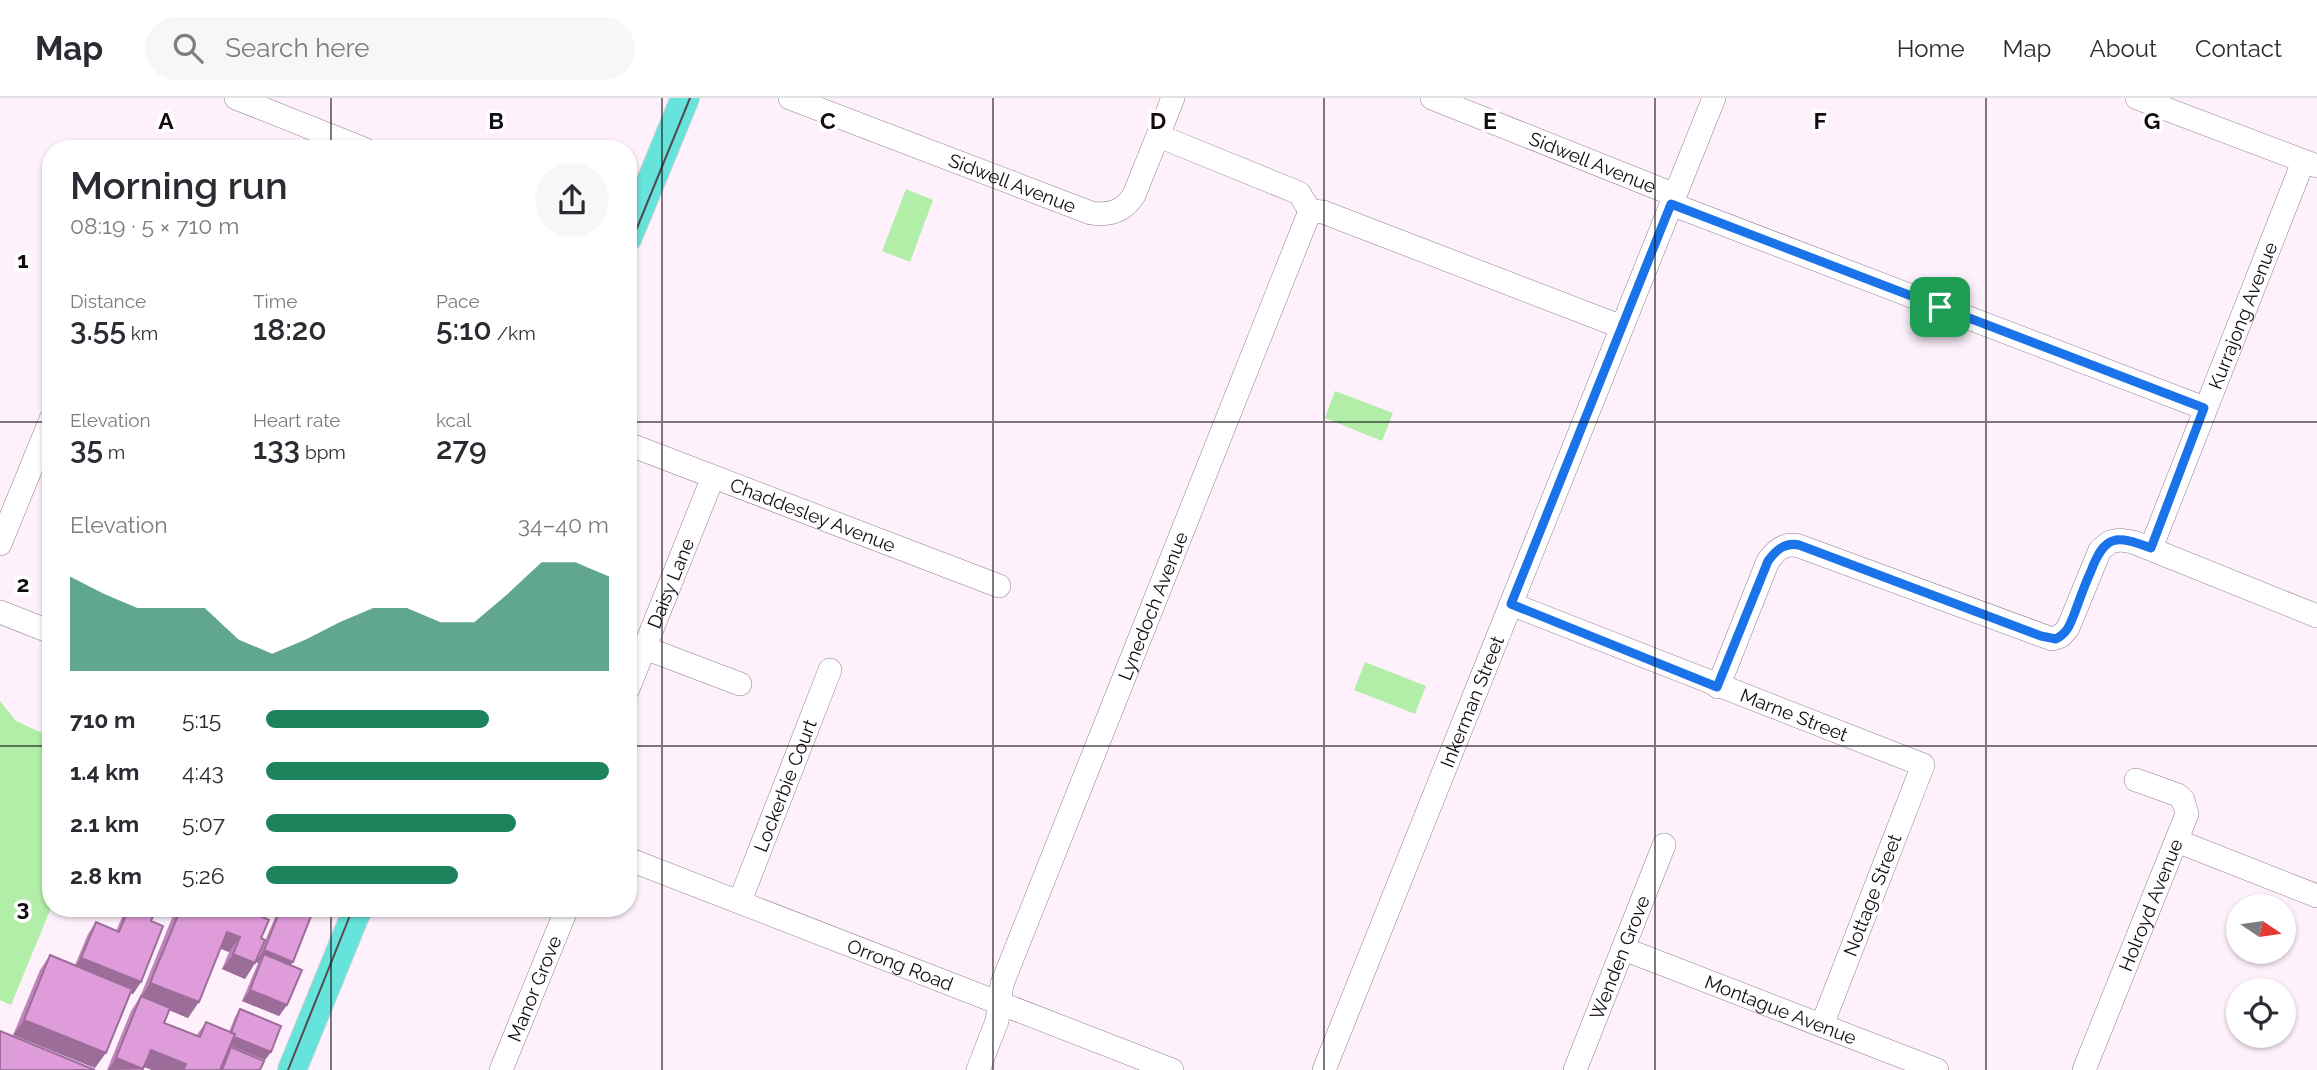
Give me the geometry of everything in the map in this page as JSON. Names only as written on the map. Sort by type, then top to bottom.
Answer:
[{"type":"main road","points":[[637,215],[685,98]]},
{"type":"main road","points":[[292,1070],[354,917]]},
{"type":"street","points":[[236,98],[341,140]]},
{"type":"street","name":"Sidwell Avenue","points":[[790,98],[1101,215],[1118,211],[1130,201],[1173,98]]},
{"type":"street","name":"Sidwell Avenue","points":[[1432,98],[1673,200],[2204,408]]},
{"type":"street","name":"Inkerman Street","points":[[1324,1070],[1713,98]]},
{"type":"street","points":[[2137,98],[2310,164]]},
{"type":"street","points":[[1159,135],[1299,193],[1310,211],[1323,212],[1622,327]]},
{"type":"street","name":"Kurrajong Avenue","points":[[2151,548],[2204,408],[2310,164]]},
{"type":"street","name":"Lynedoch Avenue","points":[[978,1070],[998,1021],[1002,984],[1310,211]]},
{"type":"street","points":[[0,544],[42,441]]},
{"type":"street","name":"Chaddesley Avenue","points":[[637,447],[999,586]]},
{"type":"street","name":"Daisy Lane","points":[[637,667],[713,477]]},
{"type":"street","points":[[1717,687],[1768,561],[1784,546],[1799,545],[2041,636],[2056,639],[2068,628],[2103,545],[2127,540],[2317,615]]},
{"type":"street","name":"Marne Street","points":[[1511,604],[1717,687],[1923,765]]},
{"type":"street","points":[[0,612],[42,628]]},
{"type":"street","points":[[645,648],[740,684]]},
{"type":"street","name":"Lockerbie Court","points":[[740,901],[830,670]]},
{"type":"street","name":"Nottage Street","points":[[1822,1025],[1923,765]]},
{"type":"street","points":[[2136,780],[2178,795],[2183,800],[2187,814],[2177,841]]},
{"type":"street","name":"Holroyd Avenue","points":[[2084,1070],[2177,841],[2317,896]]},
{"type":"street","name":"Wenden Grove","points":[[1575,1070],[1664,845]]},
{"type":"street","name":"Orrong Road","points":[[637,862],[1172,1070]]},
{"type":"street","name":"Manor Grove","points":[[501,1070],[563,917]]},
{"type":"street","name":"Montague Avenue","points":[[1624,948],[1937,1070]]},
{"type":"green space","points":[[906,189],[933,200],[910,262],[882,251]]},
{"type":"green space","points":[[1335,391],[1393,413],[1382,441],[1325,418]]},
{"type":"green space","points":[[1365,662],[1426,686],[1415,714],[1354,690]]},
{"type":"green space","points":[[0,701],[16,721],[42,733],[42,917],[47,917],[11,1005],[0,1000]]},
{"type":"building","points":[[125,917],[153,917],[151,921],[163,926],[141,982],[81,958],[96,922],[119,932]]},
{"type":"building","points":[[177,917],[262,917],[269,920],[261,938],[265,940],[255,963],[233,954],[240,937],[227,932],[199,1002],[150,983]]},
{"type":"building","points":[[277,917],[311,917],[293,962],[264,950]]},
{"type":"building","points":[[264,954],[302,970],[287,1005],[250,990]]},
{"type":"building","points":[[50,955],[132,989],[106,1053],[24,1020]]},
{"type":"building","points":[[141,996],[170,1008],[164,1023],[200,1037],[206,1022],[235,1034],[220,1070],[183,1070],[186,1064],[151,1050],[143,1069],[116,1058]]},
{"type":"building","points":[[240,1009],[281,1026],[271,1052],[234,1037],[235,1034],[231,1033]]},
{"type":"building","points":[[0,1031],[95,1070],[0,1070]]},
{"type":"building","points":[[231,1047],[264,1061],[260,1070],[222,1070]]},
{"type":"tram line","points":[[637,228],[690,98]]},
{"type":"tram line","points":[[288,1070],[349,917]]},
{"type":"route","points":[[1671,204],[1940,307],[2204,408],[2151,548],[2127,540],[2103,545],[2068,628],[2061,636],[2052,639],[2041,636],[1794,544],[1784,546],[1768,561],[1717,687],[1511,604],[1671,204]]}]
